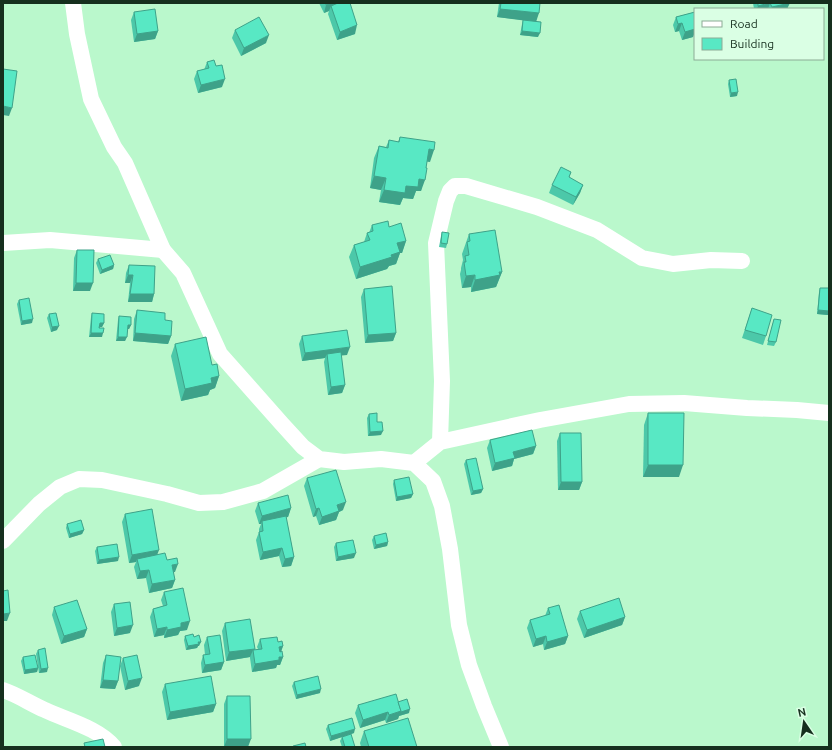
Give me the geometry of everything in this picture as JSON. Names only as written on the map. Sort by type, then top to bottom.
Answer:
[{"type":"street","points":[[73,3],[77,34],[92,99],[114,147],[125,163],[163,250],[183,273],[220,354],[282,424],[303,446],[319,459],[344,462],[381,459],[414,462],[433,481],[442,506],[450,549],[458,625],[469,665],[501,747]]},
{"type":"street","points":[[440,442],[442,381],[436,243],[446,201],[450,191],[455,186],[466,186],[544,210],[597,230],[642,258],[672,264],[711,260],[742,261]]},
{"type":"street","points":[[3,243],[50,240],[163,250]]},
{"type":"street","points":[[414,462],[440,442],[540,420],[629,404],[684,403],[829,413]]},
{"type":"street","points":[[3,541],[39,504],[60,487],[79,479],[102,480],[167,494],[199,503],[223,502],[263,491],[319,459]]},
{"type":"street","points":[[3,690],[94,731],[114,747]]},
{"type":"building","points":[[338,3],[350,3],[357,25],[340,32],[331,6]]},
{"type":"building","points":[[501,3],[540,3],[539,13],[500,9]]},
{"type":"building","points":[[758,3],[769,3],[758,6]]},
{"type":"building","points":[[770,3],[790,3],[772,7]]},
{"type":"building","points":[[155,9],[158,31],[137,34],[134,12]]},
{"type":"building","points":[[694,12],[694,29],[685,32],[682,23],[678,24],[676,17]]},
{"type":"building","points":[[259,17],[269,35],[244,48],[235,30]]},
{"type":"building","points":[[523,20],[541,22],[540,33],[522,31]]},
{"type":"building","points":[[214,60],[216,66],[222,65],[225,79],[201,85],[197,71],[209,68],[207,62]]},
{"type":"building","points":[[3,69],[17,71],[12,108],[3,106]]},
{"type":"building","points":[[736,79],[738,92],[731,93],[729,80]]},
{"type":"building","points":[[400,137],[435,142],[434,150],[429,149],[425,180],[419,179],[418,187],[406,186],[405,193],[384,190],[386,178],[374,176],[379,146],[388,148],[389,140],[399,142]]},
{"type":"building","points":[[561,167],[571,172],[569,177],[583,185],[576,197],[552,185]]},
{"type":"building","points":[[388,221],[389,227],[401,223],[406,241],[397,243],[400,252],[391,255],[392,257],[360,267],[354,245],[370,240],[367,233],[373,231],[372,225]]},
{"type":"building","points":[[495,230],[502,272],[499,272],[500,275],[475,280],[475,275],[466,276],[464,262],[466,262],[465,256],[469,255],[467,242],[470,241],[469,234]]},
{"type":"building","points":[[442,232],[449,233],[447,244],[441,243]]},
{"type":"building","points":[[77,250],[94,250],[93,283],[76,283]]},
{"type":"building","points":[[110,255],[114,265],[102,270],[98,259]]},
{"type":"building","points":[[129,265],[155,266],[154,294],[130,294],[133,275],[128,275]]},
{"type":"building","points":[[392,286],[396,333],[368,335],[364,289]]},
{"type":"building","points":[[820,288],[829,288],[829,311],[818,310]]},
{"type":"building","points":[[29,298],[33,319],[22,321],[19,300]]},
{"type":"building","points":[[752,308],[772,315],[766,336],[745,330]]},
{"type":"building","points":[[137,310],[165,313],[165,320],[172,321],[171,336],[135,333]]},
{"type":"building","points":[[56,313],[59,326],[52,327],[49,314]]},
{"type":"building","points":[[92,313],[104,314],[104,323],[100,323],[99,328],[104,328],[103,333],[91,333]]},
{"type":"building","points":[[119,316],[131,317],[131,325],[128,325],[127,337],[118,337]]},
{"type":"building","points":[[774,319],[781,320],[776,342],[768,341]]},
{"type":"building","points":[[347,330],[350,347],[305,353],[302,336]]},
{"type":"building","points":[[206,337],[212,365],[217,364],[219,376],[211,378],[212,383],[185,389],[175,344]]},
{"type":"building","points":[[341,352],[345,385],[331,387],[327,354]]},
{"type":"building","points":[[377,413],[377,422],[382,422],[383,431],[370,432],[369,414]]},
{"type":"building","points":[[648,413],[684,413],[683,465],[648,465]]},
{"type":"building","points":[[532,430],[536,446],[513,452],[515,458],[495,463],[490,440]]},
{"type":"building","points":[[560,433],[581,433],[582,482],[561,482]]},
{"type":"building","points":[[476,458],[483,489],[473,491],[466,460]]},
{"type":"building","points":[[336,470],[346,502],[337,505],[339,511],[322,517],[319,508],[316,509],[307,478]]},
{"type":"building","points":[[409,477],[413,494],[397,497],[394,480]]},
{"type":"building","points":[[288,495],[291,508],[262,516],[258,503]]},
{"type":"building","points":[[152,509],[159,550],[132,555],[125,514]]},
{"type":"building","points":[[286,516],[294,557],[285,559],[282,548],[263,552],[259,532],[263,531],[262,521]]},
{"type":"building","points":[[81,520],[84,530],[70,534],[67,524]]},
{"type":"building","points":[[386,533],[388,542],[376,545],[374,536]]},
{"type":"building","points":[[353,540],[356,553],[338,557],[336,543]]},
{"type":"building","points":[[117,544],[119,557],[99,560],[97,547]]},
{"type":"building","points":[[165,553],[167,560],[177,558],[178,564],[172,565],[175,580],[152,584],[149,570],[140,571],[137,559]]},
{"type":"building","points":[[183,588],[190,621],[181,623],[181,627],[167,630],[167,627],[157,629],[153,609],[167,605],[164,592]]},
{"type":"building","points":[[8,590],[10,613],[3,614],[3,591]]},
{"type":"building","points":[[619,598],[625,617],[587,630],[580,611]]},
{"type":"building","points":[[77,600],[87,629],[64,636],[54,607]]},
{"type":"building","points":[[130,602],[133,625],[117,628],[114,604]]},
{"type":"building","points":[[559,605],[568,636],[547,642],[546,636],[536,639],[530,620],[550,614],[548,608]]},
{"type":"building","points":[[250,619],[255,649],[229,652],[225,623]]},
{"type":"building","points":[[193,634],[194,637],[199,635],[201,642],[198,642],[199,644],[188,646],[185,636]]},
{"type":"building","points":[[220,635],[224,662],[205,665],[203,655],[210,654],[207,637]]},
{"type":"building","points":[[277,637],[278,642],[282,641],[283,646],[279,647],[280,652],[282,651],[283,657],[279,657],[279,660],[255,664],[253,650],[262,649],[260,639]]},
{"type":"building","points":[[45,648],[48,668],[41,669],[38,650]]},
{"type":"building","points":[[35,655],[38,668],[25,670],[23,657]]},
{"type":"building","points":[[106,655],[121,657],[118,681],[103,680]]},
{"type":"building","points":[[137,655],[142,678],[128,681],[123,658]]},
{"type":"building","points":[[211,676],[216,704],[170,712],[165,684]]},
{"type":"building","points":[[318,676],[321,689],[297,695],[294,682]]},
{"type":"building","points":[[396,694],[401,711],[389,715],[388,712],[363,720],[358,705]]},
{"type":"building","points":[[227,696],[250,696],[251,739],[227,739]]},
{"type":"building","points":[[407,699],[410,709],[401,712],[398,702]]},
{"type":"building","points":[[352,718],[355,729],[331,736],[328,725]]},
{"type":"building","points":[[408,718],[417,747],[369,747],[364,731]]},
{"type":"building","points":[[351,734],[355,747],[345,747],[342,737]]},
{"type":"building","points":[[103,739],[105,747],[85,747],[84,743]]},
{"type":"building","points":[[305,743],[306,747],[293,746]]}]
